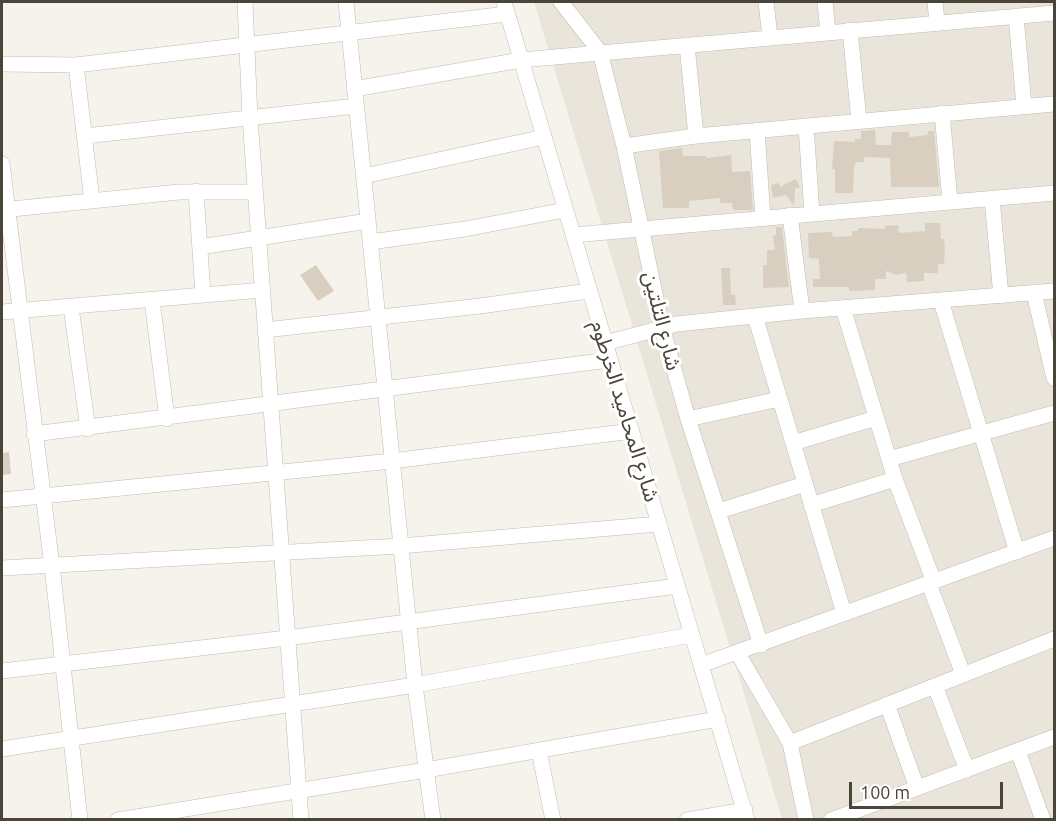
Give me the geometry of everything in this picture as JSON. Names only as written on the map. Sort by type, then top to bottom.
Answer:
[{"type":"street","points":[[245,2],[255,192],[301,819]]},
{"type":"street","points":[[346,2],[383,388],[415,685],[433,819]]},
{"type":"street","name":"شارع التلتين","points":[[561,2],[600,52],[624,146],[662,327],[688,419],[761,645]]},
{"type":"street","points":[[766,2],[770,37]]},
{"type":"street","points":[[825,2],[828,32]]},
{"type":"street","points":[[935,2],[937,22]]},
{"type":"street","points":[[2,64],[76,65],[349,33],[506,8]]},
{"type":"street","name":"شارع المحاميد الخرطوم","points":[[506,8],[746,815]]},
{"type":"street","points":[[354,89],[521,60],[1054,13]]},
{"type":"street","points":[[1016,16],[1024,106]]},
{"type":"street","points":[[850,30],[859,121]]},
{"type":"street","points":[[687,45],[696,136]]},
{"type":"street","points":[[76,65],[92,201]]},
{"type":"street","points":[[624,146],[757,130],[1054,104]]},
{"type":"street","points":[[85,136],[356,106]]},
{"type":"street","points":[[942,113],[950,201]]},
{"type":"street","points":[[806,126],[812,214]]},
{"type":"street","points":[[757,130],[763,218]]},
{"type":"street","points":[[364,176],[544,137]]},
{"type":"street","points":[[2,164],[5,210],[52,566],[80,819]]},
{"type":"street","points":[[5,210],[196,191],[255,192]]},
{"type":"street","points":[[196,191],[203,295]]},
{"type":"street","points":[[573,235],[1054,193]]},
{"type":"street","points":[[992,199],[1002,296]]},
{"type":"street","points":[[370,242],[465,229],[565,210]]},
{"type":"street","points":[[790,215],[802,311]]},
{"type":"street","points":[[200,247],[368,221]]},
{"type":"street","points":[[2,312],[262,290]]},
{"type":"street","points":[[265,330],[590,291]]},
{"type":"street","points":[[605,343],[662,327],[755,316],[1054,291]]},
{"type":"street","points":[[1034,293],[1054,378]]},
{"type":"street","points":[[152,300],[167,419]]},
{"type":"street","points":[[941,301],[1017,552]]},
{"type":"street","points":[[71,307],[88,429]]},
{"type":"street","points":[[843,308],[895,480],[963,674]]},
{"type":"street","points":[[755,316],[844,613]]},
{"type":"street","points":[[34,434],[167,419],[383,388],[609,360]]},
{"type":"street","points":[[688,419],[779,399]]},
{"type":"street","points":[[889,459],[1054,413]]},
{"type":"street","points":[[793,443],[876,418]]},
{"type":"street","points":[[2,500],[392,461],[632,431]]},
{"type":"street","points":[[811,505],[895,480]]},
{"type":"street","points":[[719,511],[805,484]]},
{"type":"street","points":[[2,568],[400,546],[659,524]]},
{"type":"street","points":[[701,665],[1054,538]]},
{"type":"street","points":[[2,671],[61,662],[287,638],[677,586]]},
{"type":"street","points":[[2,749],[415,685],[691,635]]},
{"type":"street","points":[[790,743],[1054,639]]},
{"type":"street","points":[[737,652],[790,743],[806,819]]},
{"type":"street","points":[[935,686],[967,771]]},
{"type":"street","points":[[887,704],[917,788]]},
{"type":"street","points":[[118,819],[206,812],[299,790],[718,719]]},
{"type":"street","points":[[831,819],[967,771],[1054,737]]},
{"type":"street","points":[[539,751],[553,819]]},
{"type":"street","points":[[1018,751],[1043,819]]},
{"type":"street","points":[[687,819],[746,815]]},
{"type":"shaded area","points":[[534,2],[1054,2],[1054,819],[782,819]]},
{"type":"building","points":[[875,130],[876,145],[891,145],[892,132],[909,132],[909,137],[928,135],[928,131],[934,131],[939,187],[891,187],[890,158],[864,157],[864,162],[856,162],[854,167],[853,193],[835,193],[835,169],[832,169],[834,141],[854,142],[855,139],[861,139],[861,131]]},
{"type":"building","points":[[682,148],[683,156],[706,156],[706,158],[731,155],[732,172],[750,171],[753,210],[733,210],[732,203],[720,203],[720,198],[689,201],[689,208],[663,208],[659,151]]},
{"type":"building","points":[[796,179],[800,188],[795,188],[794,206],[786,195],[773,198],[771,185],[779,183],[780,187]]},
{"type":"building","points":[[925,223],[940,223],[941,239],[944,239],[945,249],[944,264],[938,264],[938,273],[924,273],[924,281],[907,282],[906,273],[896,275],[886,271],[886,279],[875,279],[875,290],[849,291],[849,287],[813,287],[813,279],[820,279],[819,259],[809,258],[808,233],[832,232],[833,237],[852,236],[852,231],[858,231],[858,228],[885,229],[885,226],[898,225],[899,233],[925,231]]},
{"type":"building","points":[[776,227],[782,227],[789,287],[763,288],[763,265],[767,265],[767,250],[775,250],[773,236],[776,235]]},
{"type":"building","points":[[316,265],[334,291],[318,301],[300,275]]},
{"type":"building","points":[[721,268],[730,268],[731,295],[735,295],[736,305],[723,305]]},
{"type":"building","points":[[9,452],[11,474],[2,475],[2,453]]}]
